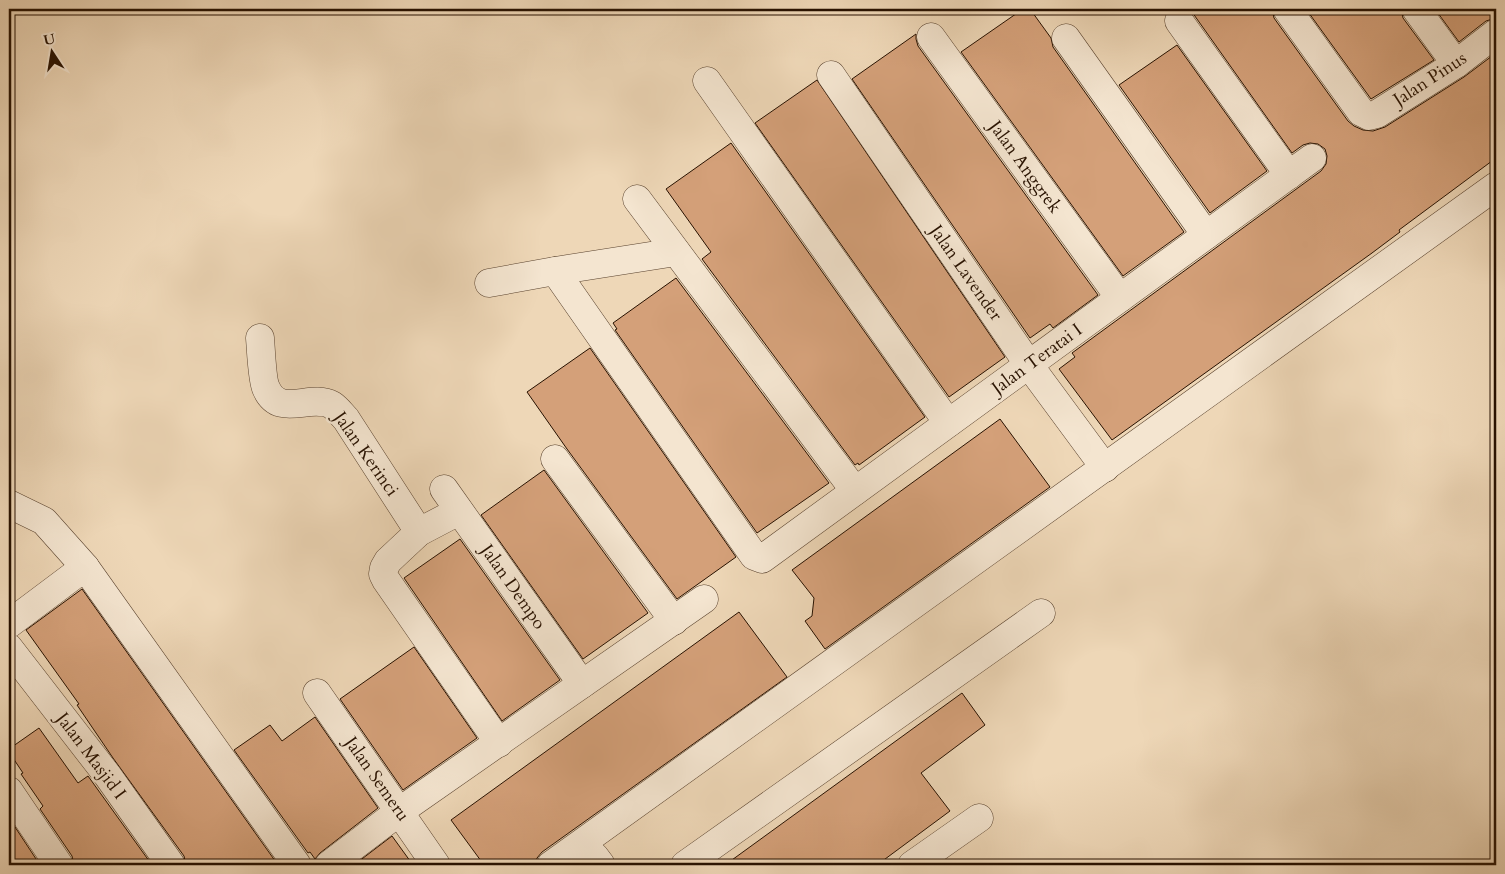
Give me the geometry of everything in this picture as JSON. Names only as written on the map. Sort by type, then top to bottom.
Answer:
[{"type":"street","name":"Jalan Pinus","points":[[1287,9],[1361,112],[1369,116],[1377,114],[1456,64],[1496,33]]},
{"type":"street","points":[[1416,9],[1456,64]]},
{"type":"street","points":[[1179,21],[1289,175]]},
{"type":"street","name":"Jalan Anggrek","points":[[931,37],[1120,298]]},
{"type":"street","points":[[1066,38],[1206,235]]},
{"type":"street","name":"Jalan Lavender","points":[[831,75],[1029,365],[1105,468]]},
{"type":"street","points":[[707,81],[948,423]]},
{"type":"street","name":"Jalan Teratai I","points":[[555,271],[754,556],[762,559],[1312,158]]},
{"type":"street","points":[[551,865],[593,855],[1105,468],[1496,186]]},
{"type":"street","points":[[637,199],[855,491]]},
{"type":"street","points":[[489,283],[676,252]]},
{"type":"street","name":"Jalan Kerinci","points":[[260,338],[265,387],[273,399],[281,404],[317,401],[332,405],[346,419],[419,532]]},
{"type":"street","points":[[555,459],[674,621]]},
{"type":"street","name":"Jalan Dempo","points":[[419,532],[452,500],[582,684]]},
{"type":"street","points":[[9,504],[44,521],[86,567],[297,865]]},
{"type":"street","points":[[419,532],[388,561],[383,574],[499,743]]},
{"type":"street","points":[[9,624],[86,567]]},
{"type":"street","points":[[329,865],[400,811],[704,599]]},
{"type":"street","points":[[684,865],[1041,613]]},
{"type":"street","name":"Jalan Masjid I","points":[[9,648],[108,776],[171,865]]},
{"type":"street","name":"Jalan Semeru","points":[[317,693],[436,865]]},
{"type":"street","points":[[9,791],[58,865]]},
{"type":"street","points":[[912,865],[979,818]]},
{"type":"building","points":[[1023,9],[1030,9],[1051,38],[1053,47],[1184,232],[1123,276],[961,52]]},
{"type":"building","points":[[1188,9],[1272,9],[1274,18],[1348,121],[1363,130],[1373,131],[1385,127],[1464,77],[1496,53],[1496,158],[1399,230],[1400,232],[1372,253],[1112,440],[1059,369],[1075,357],[1072,353],[1321,171],[1326,164],[1327,156],[1325,149],[1318,144],[1310,143],[1303,145],[1292,153]]},
{"type":"building","points":[[1306,9],[1401,9],[1403,18],[1434,60],[1371,99]]},
{"type":"building","points":[[1435,9],[1496,9],[1496,18],[1486,21],[1459,42]]},
{"type":"building","points":[[916,34],[918,46],[1098,295],[1053,328],[1050,324],[1030,338],[852,79]]},
{"type":"building","points":[[1177,45],[1267,171],[1210,213],[1119,85]]},
{"type":"building","points":[[817,80],[1005,357],[949,397],[755,123]]},
{"type":"building","points":[[731,143],[925,417],[859,465],[858,463],[855,465],[702,259],[711,252],[666,189]]},
{"type":"building","points":[[676,278],[829,483],[757,533],[615,330],[617,329],[613,323]]},
{"type":"building","points":[[590,348],[736,557],[677,599],[527,392]]},
{"type":"building","points":[[1000,419],[1050,487],[825,649],[805,621],[812,616],[814,598],[792,570]]},
{"type":"building","points":[[544,470],[648,613],[583,659],[481,515]]},
{"type":"building","points":[[460,539],[560,680],[502,721],[404,578]]},
{"type":"building","points":[[82,589],[278,865],[186,865],[184,856],[113,758],[77,705],[79,704],[26,630]]},
{"type":"building","points":[[739,612],[787,677],[542,852],[537,858],[536,865],[484,865],[451,820]]},
{"type":"building","points":[[414,647],[477,738],[403,790],[340,699]]},
{"type":"building","points":[[962,693],[985,725],[921,773],[950,811],[877,865],[725,865]]},
{"type":"building","points":[[315,717],[378,808],[320,853],[315,859],[310,852],[308,853],[234,750],[270,725],[282,741]]},
{"type":"building","points":[[39,728],[78,783],[88,776],[152,865],[74,865],[72,856],[40,809],[43,806],[21,774],[23,773],[9,752],[9,749]]},
{"type":"building","points":[[15,827],[40,865],[9,865],[9,832]]},
{"type":"building","points":[[392,836],[413,865],[354,865]]}]
